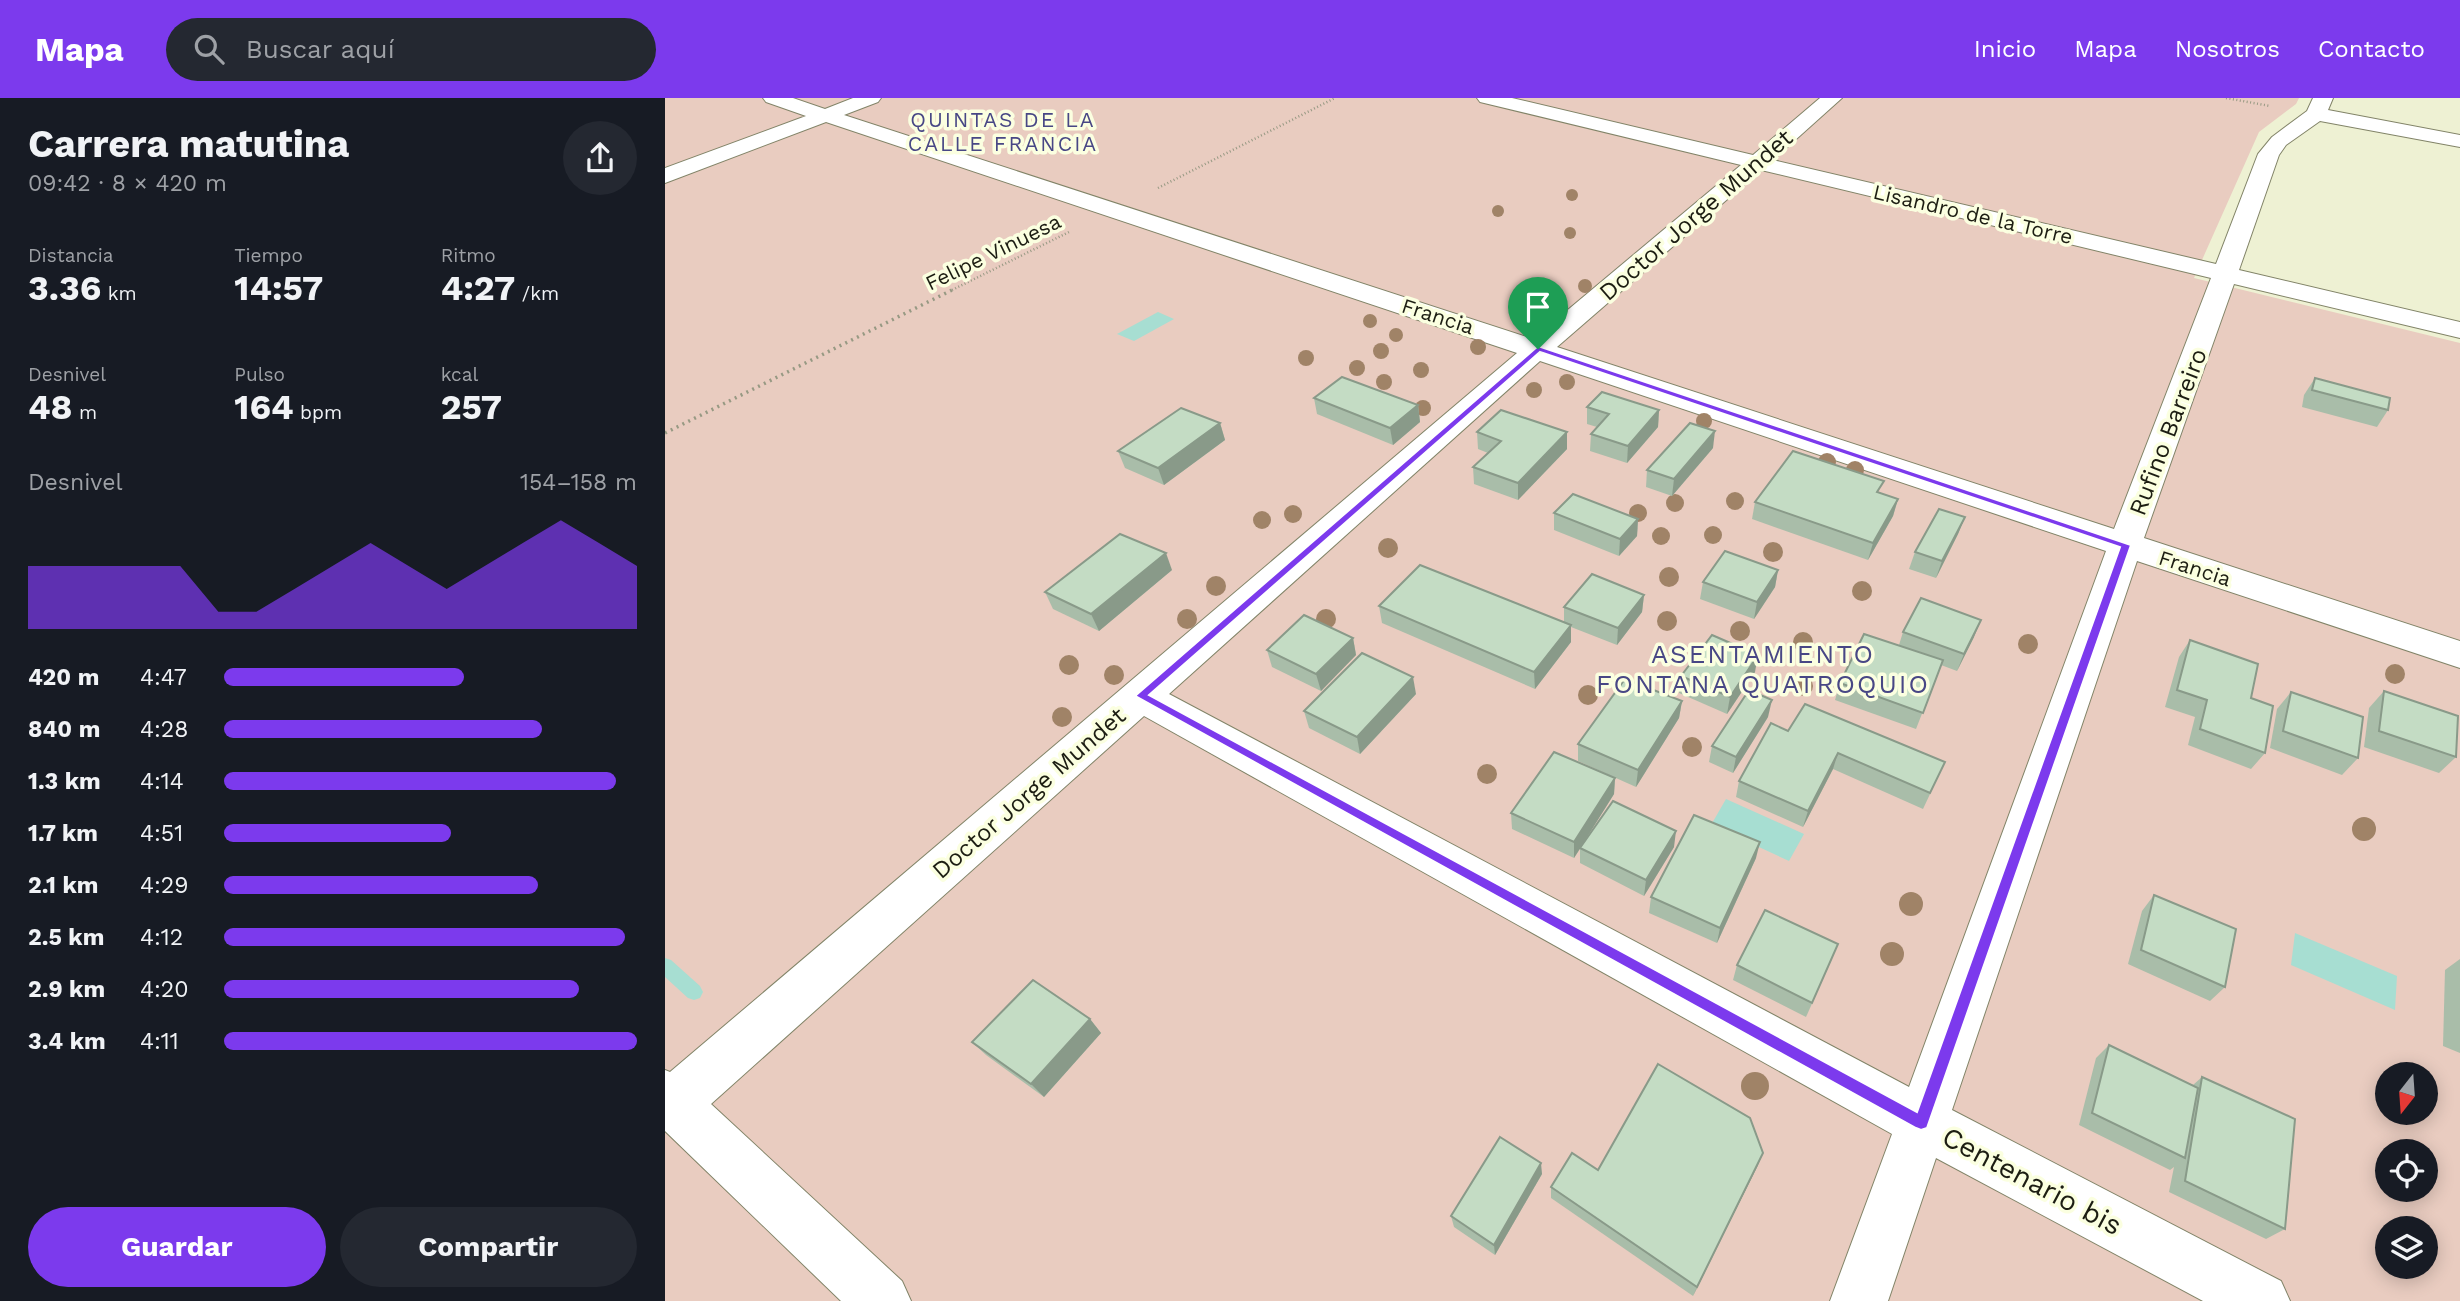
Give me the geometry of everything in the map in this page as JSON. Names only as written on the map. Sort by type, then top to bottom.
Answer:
[{"type":"street","name":"Francia","points":[[773,98],[2460,655]]},
{"type":"street","points":[[665,176],[871,98]]},
{"type":"street","name":"Lisandro de la Torre","points":[[1487,98],[2460,330]]},
{"type":"street","name":"Doctor Jorge Mundet","points":[[669,1100],[1832,98]]},
{"type":"street","points":[[2319,106],[2460,141]]},
{"type":"street","name":"Rufino Barreiro","points":[[1859,1301],[2126,545],[2227,275],[2269,154],[2279,141],[2319,106]]},
{"type":"street","name":"Centenario bis","points":[[1140,696],[1921,1122],[2261,1301]]},
{"type":"street","points":[[669,1100],[882,1301]]},
{"type":"path","name":"Felipe Vinuesa","points":[[665,433],[1335,98]]},
{"type":"shaded area","points":[[665,98],[2299,98],[2296,104],[2259,132],[2194,278],[2460,343],[2460,1301],[665,1301]]},
{"type":"water","points":[[1158,312],[1174,319],[1134,341],[1117,334]]},
{"type":"water","points":[[1726,799],[1804,834],[1789,861],[1711,825]]},
{"type":"water","points":[[2295,933],[2397,976],[2395,1010],[2291,965]]},
{"type":"building","points":[[1342,377],[1418,405],[1390,428],[1314,398]]},
{"type":"building","points":[[2315,378],[2390,398],[2388,410],[2312,390]]},
{"type":"building","points":[[1602,392],[1659,410],[1628,446],[1591,434],[1609,414],[1587,407]]},
{"type":"building","points":[[1181,408],[1220,423],[1158,468],[1118,451]]},
{"type":"building","points":[[1501,410],[1567,432],[1518,483],[1473,467],[1501,441],[1477,432]]},
{"type":"building","points":[[1690,423],[1715,431],[1674,479],[1647,470]]},
{"type":"building","points":[[1793,451],[1884,481],[1877,492],[1898,499],[1873,543],[1755,502]]},
{"type":"building","points":[[1573,494],[1638,519],[1620,539],[1554,513]]},
{"type":"building","points":[[1939,509],[1965,517],[1942,561],[1915,552]]},
{"type":"building","points":[[1120,534],[1166,553],[1091,614],[1045,592]]},
{"type":"building","points":[[1725,551],[1778,570],[1757,602],[1703,582]]},
{"type":"building","points":[[1420,565],[1571,625],[1534,672],[1379,606]]},
{"type":"building","points":[[1592,574],[1644,595],[1618,628],[1564,607]]},
{"type":"building","points":[[1921,598],[1981,620],[1964,654],[1903,632]]},
{"type":"building","points":[[1304,615],[1353,638],[1316,674],[1267,650]]},
{"type":"building","points":[[1864,634],[1943,660],[1923,713],[1840,683]]},
{"type":"building","points":[[1712,635],[1758,655],[1730,697],[1681,676]]},
{"type":"building","points":[[2190,640],[2258,664],[2251,698],[2273,706],[2265,753],[2200,729],[2207,700],[2177,690]]},
{"type":"building","points":[[1362,653],[1413,677],[1357,737],[1304,711]]},
{"type":"building","points":[[1625,679],[1682,701],[1638,770],[1578,744]]},
{"type":"building","points":[[1749,690],[1772,700],[1736,757],[1712,746]]},
{"type":"building","points":[[2384,691],[2458,716],[2456,757],[2379,731]]},
{"type":"building","points":[[2291,692],[2363,717],[2358,758],[2283,731]]},
{"type":"building","points":[[1805,704],[1945,762],[1930,793],[1838,753],[1808,811],[1739,781],[1771,723],[1788,731]]},
{"type":"building","points":[[1554,752],[1615,778],[1574,842],[1511,813]]},
{"type":"building","points":[[1613,801],[1676,831],[1646,880],[1580,848]]},
{"type":"building","points":[[1694,815],[1760,842],[1720,928],[1651,897]]},
{"type":"building","points":[[2154,895],[2236,929],[2225,987],[2141,950]]},
{"type":"building","points":[[1765,910],[1838,944],[1812,1003],[1737,965]]},
{"type":"building","points":[[1033,980],[1090,1019],[1031,1084],[972,1042]]},
{"type":"building","points":[[2109,1045],[2198,1088],[2185,1158],[2092,1113]]},
{"type":"building","points":[[1658,1064],[1750,1118],[1763,1153],[1697,1287],[1551,1187],[1572,1153],[1598,1170]]},
{"type":"building","points":[[2202,1077],[2295,1119],[2285,1229],[2185,1181]]},
{"type":"building","points":[[1500,1137],[1541,1163],[1494,1245],[1451,1216]]},
{"type":"waterway","points":[[665,966],[694,992]]},
{"type":"district","name":"QUINTAS DE LA CALLE FRANCIA","points":[[1003,131]]},
{"type":"district","name":"ASENTAMIENTO FONTANA QUATROQUIO","points":[[1763,669]]},
{"type":"route","points":[[1538,349],[2126,545],[1921,1122],[1140,696],[1538,349]]}]
